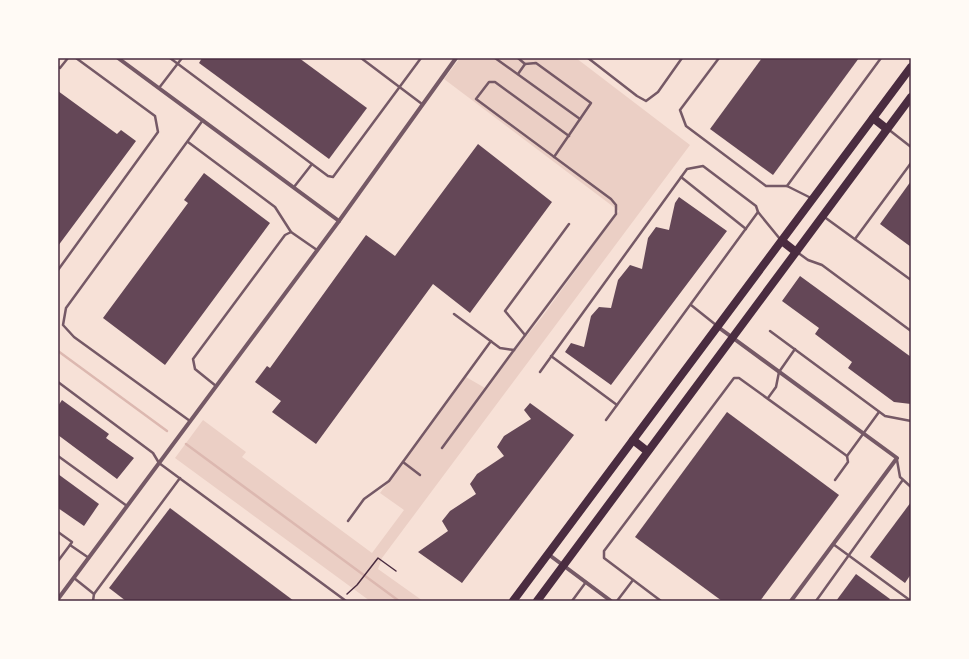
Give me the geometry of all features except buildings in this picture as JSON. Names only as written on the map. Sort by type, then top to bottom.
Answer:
[{"type":"main road","points":[[513,601],[911,67]]},
{"type":"main road","points":[[536,601],[647,450],[911,98]]},
{"type":"main road","points":[[873,118],[887,129]]},
{"type":"main road","points":[[782,241],[796,252]]},
{"type":"main road","points":[[633,440],[647,450]]},
{"type":"street","points":[[118,58],[339,221]]},
{"type":"street","points":[[58,599],[339,221],[456,58]]},
{"type":"street","points":[[718,327],[897,458],[791,601]]},
{"type":"street","points":[[548,554],[611,601]]},
{"type":"lane","points":[[58,67],[60,68],[68,58]]},
{"type":"lane","points":[[58,270],[158,132],[155,116],[80,59],[76,58]]},
{"type":"lane","points":[[170,58],[328,176],[334,177],[421,58]]},
{"type":"lane","points":[[159,88],[182,58]]},
{"type":"lane","points":[[361,58],[422,104]]},
{"type":"lane","points":[[495,58],[580,119]]},
{"type":"lane","points":[[518,58],[525,64],[536,63],[591,103],[554,157]]},
{"type":"lane","points":[[588,58],[637,96],[646,101],[658,92],[682,58]]},
{"type":"lane","points":[[719,58],[680,110],[686,126],[766,186],[787,186],[814,199]]},
{"type":"lane","points":[[787,186],[881,58]]},
{"type":"lane","points":[[518,74],[525,64]]},
{"type":"lane","points":[[442,448],[616,214],[616,205],[611,199],[476,100],[489,82],[495,82],[569,136]]},
{"type":"lane","points":[[190,421],[74,337],[63,325],[66,308],[203,120]]},
{"type":"lane","points":[[887,129],[911,147]]},
{"type":"lane","points":[[188,142],[275,207],[291,232],[317,250]]},
{"type":"lane","points":[[855,239],[911,163]]},
{"type":"lane","points":[[294,187],[312,164]]},
{"type":"lane","points":[[540,372],[687,169],[703,166],[756,206],[758,212],[782,241]]},
{"type":"lane","points":[[681,177],[746,228]]},
{"type":"lane","points":[[606,420],[758,212]]},
{"type":"lane","points":[[823,216],[911,280]]},
{"type":"lane","points":[[525,335],[505,311],[569,224]]},
{"type":"lane","points":[[216,386],[195,370],[193,359],[285,235],[291,232]]},
{"type":"lane","points":[[796,252],[808,260],[822,265],[911,331]]},
{"type":"lane","points":[[691,304],[718,327]]},
{"type":"lane","points":[[454,314],[500,348],[514,350]]},
{"type":"lane","points":[[770,331],[885,416],[911,421]]},
{"type":"lane","points":[[348,521],[364,499],[389,481],[491,341]]},
{"type":"lane","points":[[768,398],[776,387],[779,372],[795,349]]},
{"type":"lane","points":[[551,356],[617,405]]},
{"type":"lane","points":[[662,601],[604,558],[604,551],[734,378],[739,378],[768,398],[847,456],[848,462],[835,480]]},
{"type":"lane","points":[[58,383],[153,453],[160,463],[346,601]]},
{"type":"lane","points":[[847,456],[879,412]]},
{"type":"lane","points":[[58,456],[127,506]]},
{"type":"lane","points":[[897,458],[898,474],[902,481],[911,487]]},
{"type":"lane","points":[[403,462],[420,475]]},
{"type":"lane","points":[[93,601],[94,594],[180,478]]},
{"type":"lane","points":[[816,601],[902,481]]},
{"type":"lane","points":[[58,532],[72,542],[58,561]]},
{"type":"lane","points":[[833,544],[911,601]]},
{"type":"lane","points":[[70,545],[89,558]]},
{"type":"lane","points":[[74,578],[94,594]]},
{"type":"lane","points":[[617,601],[633,580]]},
{"type":"lane","points":[[572,601],[586,582]]},
{"type":"path","points":[[342,598],[357,585],[370,566],[378,558],[396,570]]},
{"type":"shaded area","points":[[460,58],[576,58],[690,145],[382,558],[378,569],[423,601],[370,601],[175,458],[203,420],[246,452],[242,457],[372,553],[404,510],[380,493],[466,377],[485,388],[542,317],[619,211],[444,79]]},
{"type":"waterway","points":[[58,351],[167,431]]},
{"type":"waterway","points":[[186,444],[399,601]]}]
